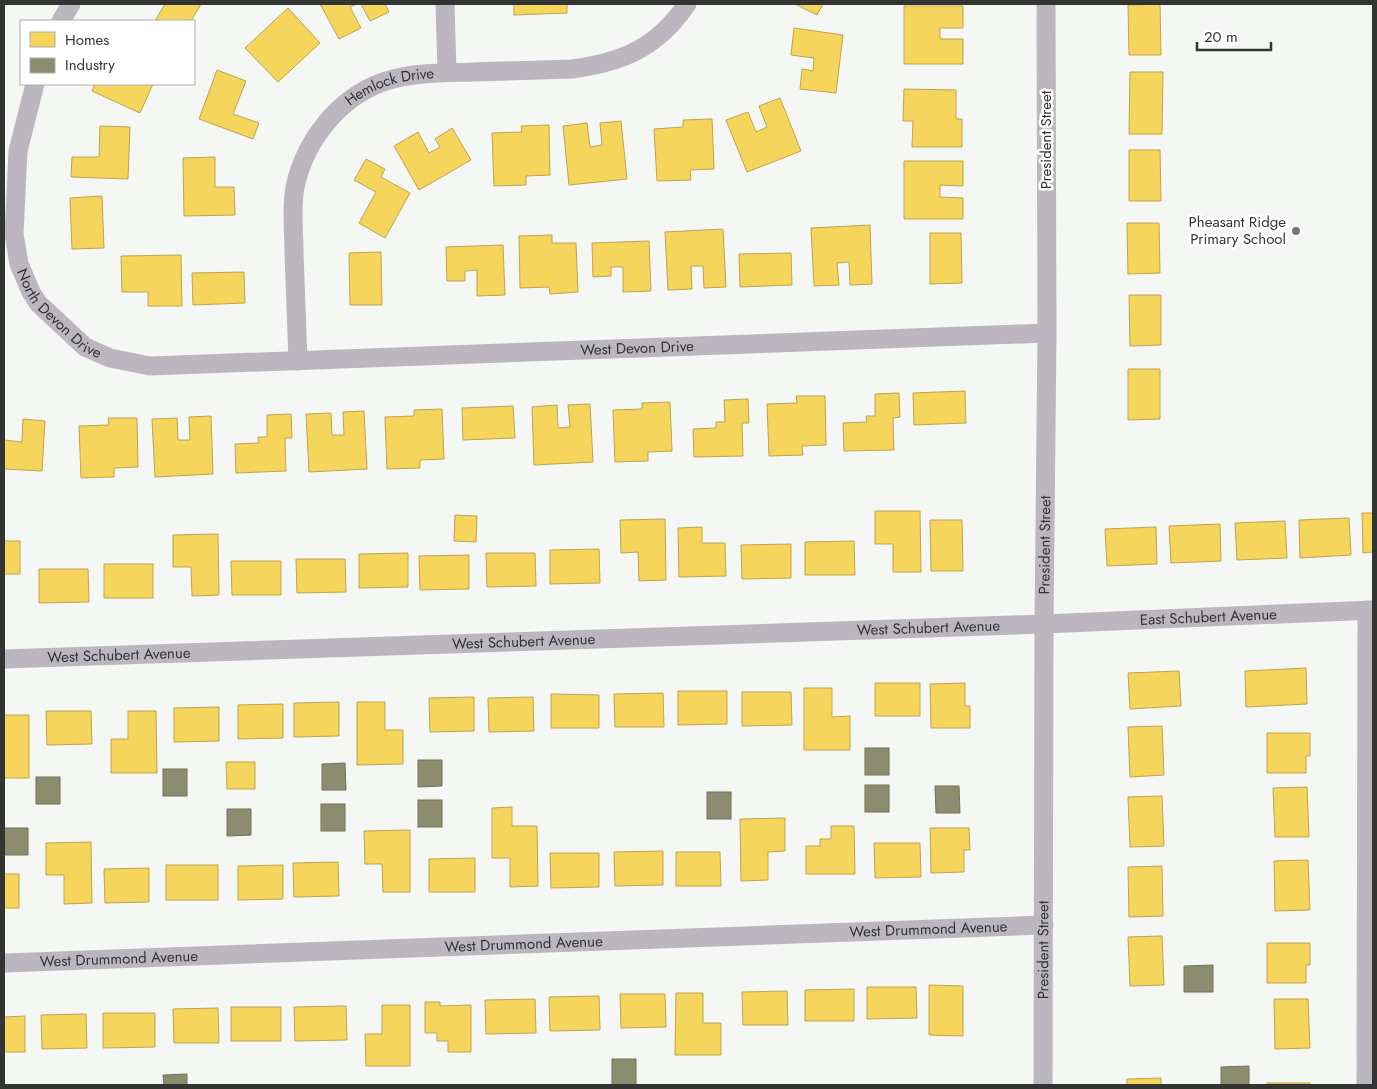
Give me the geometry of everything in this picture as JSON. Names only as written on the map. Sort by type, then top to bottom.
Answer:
[{"type":"street","points":[[62,20],[71,4]]},
{"type":"street","points":[[445,4],[447,72]]},
{"type":"street","name":"Hemlock Drive","points":[[298,361],[293,217],[295,189],[303,160],[316,136],[331,117],[346,103],[366,90],[384,82],[417,74],[572,69],[597,66],[621,59],[641,49],[658,37],[677,19],[687,4]]},
{"type":"street","name":"President Street","points":[[1043,1085],[1047,333],[1046,4]]},
{"type":"street","name":"North Devon Drive","points":[[35,85],[18,151],[14,234],[19,264],[38,303],[85,347],[110,358],[150,366],[226,363]]},
{"type":"street","name":"West Devon Drive","points":[[226,363],[1047,333]]},
{"type":"street","points":[[1366,1085],[1370,610]]},
{"type":"street","name":"East Schubert Avenue","points":[[1044,624],[1370,610]]},
{"type":"street","name":"West Schubert Avenue","points":[[4,659],[1044,624]]},
{"type":"street","name":"West Drummond Avenue","points":[[4,963],[1044,926]]},
{"type":"building: Homes","points":[[165,4],[201,4],[192,20],[156,20]]},
{"type":"building: Homes","points":[[320,4],[357,4],[350,7],[361,28],[339,39]]},
{"type":"building: Homes","points":[[361,4],[385,4],[389,12],[370,21]]},
{"type":"building: Homes","points":[[514,4],[567,4],[567,13],[514,15]]},
{"type":"building: Homes","points":[[795,4],[823,4],[817,15]]},
{"type":"building: Homes","points":[[1160,4],[1161,55],[1129,55],[1128,5]]},
{"type":"building: Homes","points":[[904,6],[963,6],[963,28],[940,28],[940,39],[963,39],[963,64],[904,64]]},
{"type":"building: Homes","points":[[288,8],[320,43],[278,82],[245,48]]},
{"type":"building: Homes","points":[[794,28],[843,35],[836,93],[800,89],[802,69],[813,71],[814,58],[791,55]]},
{"type":"building: Homes","points":[[217,70],[246,81],[233,114],[259,123],[253,139],[199,119]]},
{"type":"building: Homes","points":[[1130,72],[1163,72],[1162,134],[1129,134]]},
{"type":"building: Homes","points":[[95,85],[153,85],[140,113],[92,91]]},
{"type":"building: Homes","points":[[904,89],[956,90],[956,119],[962,119],[962,147],[912,147],[913,121],[903,121]]},
{"type":"building: Homes","points":[[780,98],[801,151],[747,172],[726,120],[748,112],[756,132],[767,127],[759,106]]},
{"type":"building: Homes","points":[[712,119],[714,169],[690,170],[691,180],[657,181],[654,129],[683,127],[683,120]]},
{"type":"building: Homes","points":[[621,121],[627,179],[569,185],[563,126],[587,123],[590,147],[602,145],[600,123]]},
{"type":"building: Homes","points":[[549,125],[550,175],[526,176],[526,185],[494,186],[492,133],[522,132],[521,126]]},
{"type":"building: Homes","points":[[100,126],[130,127],[128,179],[71,177],[72,157],[99,157]]},
{"type":"building: Homes","points":[[452,128],[471,160],[419,190],[394,146],[418,132],[429,153],[440,147],[435,139]]},
{"type":"building: Homes","points":[[1129,150],[1160,150],[1161,201],[1129,201]]},
{"type":"building: Homes","points":[[215,157],[215,187],[234,187],[235,215],[184,216],[183,158]]},
{"type":"building: Homes","points":[[366,159],[385,169],[381,177],[410,193],[385,238],[359,223],[376,192],[354,180]]},
{"type":"building: Homes","points":[[904,161],[963,161],[963,186],[940,185],[940,197],[963,198],[963,219],[904,219]]},
{"type":"building: Homes","points":[[102,196],[104,248],[72,249],[70,198]]},
{"type":"building: Homes","points":[[1127,223],[1159,223],[1160,273],[1128,274]]},
{"type":"building: Homes","points":[[870,225],[872,284],[850,285],[849,262],[837,263],[839,285],[814,286],[811,228]]},
{"type":"building: Homes","points":[[723,229],[726,287],[704,288],[703,266],[691,266],[692,289],[668,290],[665,232]]},
{"type":"building: Homes","points":[[930,233],[961,233],[962,283],[930,284]]},
{"type":"building: Homes","points":[[552,235],[552,243],[576,243],[578,292],[550,294],[549,287],[520,288],[519,236]]},
{"type":"building: Homes","points":[[649,241],[651,291],[623,292],[623,267],[611,267],[611,276],[593,277],[592,243]]},
{"type":"building: Homes","points":[[503,245],[505,295],[477,296],[477,270],[465,271],[465,281],[447,281],[446,247]]},
{"type":"building: Homes","points":[[381,252],[382,305],[350,305],[349,253]]},
{"type":"building: Homes","points":[[791,253],[792,285],[740,287],[739,254]]},
{"type":"building: Homes","points":[[181,255],[182,306],[148,306],[148,292],[122,292],[121,256]]},
{"type":"building: Homes","points":[[244,272],[245,303],[193,305],[192,273]]},
{"type":"building: Homes","points":[[1129,295],[1161,295],[1161,345],[1130,346]]},
{"type":"building: Homes","points":[[1128,369],[1160,369],[1160,419],[1128,420]]},
{"type":"building: Homes","points":[[965,391],[966,423],[914,425],[913,393]]},
{"type":"building: Homes","points":[[899,393],[900,417],[893,418],[894,450],[844,451],[843,423],[867,422],[866,416],[875,416],[875,394]]},
{"type":"building: Homes","points":[[796,396],[825,396],[826,445],[802,446],[803,455],[769,456],[767,404],[797,403]]},
{"type":"building: Homes","points":[[748,399],[749,423],[742,423],[743,456],[694,457],[693,429],[716,428],[716,422],[725,422],[724,400]]},
{"type":"building: Homes","points":[[670,402],[672,451],[648,452],[648,461],[615,462],[613,410],[642,409],[642,403]]},
{"type":"building: Homes","points":[[590,404],[593,462],[534,465],[532,407],[557,405],[558,428],[570,427],[568,405]]},
{"type":"building: Homes","points":[[513,406],[515,438],[463,440],[462,408]]},
{"type":"building: Homes","points":[[442,409],[444,459],[420,460],[420,468],[387,469],[385,417],[414,416],[414,410]]},
{"type":"building: Homes","points":[[364,411],[367,469],[309,472],[306,414],[331,413],[332,435],[344,435],[343,412]]},
{"type":"building: Homes","points":[[291,414],[292,438],[285,438],[286,471],[236,473],[235,444],[259,443],[258,437],[267,437],[267,415]]},
{"type":"building: Homes","points":[[211,416],[213,474],[155,477],[152,419],[177,418],[178,440],[190,440],[189,417]]},
{"type":"building: Homes","points":[[108,418],[137,418],[138,467],[114,468],[114,477],[81,478],[79,426],[109,425]]},
{"type":"building: Homes","points":[[23,419],[45,421],[42,471],[4,469],[4,440],[22,442]]},
{"type":"building: Homes","points":[[875,511],[920,511],[921,572],[893,572],[893,544],[875,544]]},
{"type":"building: Homes","points":[[1362,513],[1373,513],[1373,552],[1363,553]]},
{"type":"building: Homes","points":[[455,515],[477,516],[476,542],[454,541]]},
{"type":"building: Homes","points":[[1349,518],[1351,555],[1300,558],[1299,520]]},
{"type":"building: Homes","points":[[665,519],[666,580],[639,581],[638,552],[621,553],[620,520]]},
{"type":"building: Homes","points":[[930,520],[962,520],[963,571],[931,571]]},
{"type":"building: Homes","points":[[1285,521],[1287,558],[1237,560],[1235,523]]},
{"type":"building: Homes","points":[[1220,524],[1221,561],[1171,563],[1169,526]]},
{"type":"building: Homes","points":[[702,527],[702,543],[725,543],[726,576],[679,577],[678,528]]},
{"type":"building: Homes","points":[[1156,527],[1157,564],[1107,566],[1105,529]]},
{"type":"building: Homes","points":[[218,534],[219,595],[192,596],[191,567],[173,567],[173,535]]},
{"type":"building: Homes","points":[[4,541],[20,541],[20,574],[4,574]]},
{"type":"building: Homes","points":[[854,541],[855,575],[805,575],[805,542]]},
{"type":"building: Homes","points":[[791,544],[791,578],[742,579],[741,545]]},
{"type":"building: Homes","points":[[599,549],[600,583],[550,584],[550,550]]},
{"type":"building: Homes","points":[[408,553],[408,587],[359,588],[359,554]]},
{"type":"building: Homes","points":[[486,553],[535,553],[536,586],[487,587]]},
{"type":"building: Homes","points":[[469,555],[469,589],[420,590],[419,556]]},
{"type":"building: Homes","points":[[296,559],[345,559],[346,592],[297,593]]},
{"type":"building: Homes","points":[[231,561],[281,561],[281,595],[232,595]]},
{"type":"building: Homes","points":[[104,564],[153,564],[153,598],[104,598]]},
{"type":"building: Homes","points":[[39,569],[88,569],[89,602],[39,603]]},
{"type":"building: Homes","points":[[1306,668],[1307,704],[1246,707],[1245,671]]},
{"type":"building: Homes","points":[[1179,671],[1181,706],[1130,709],[1128,673]]},
{"type":"building: Homes","points":[[875,683],[920,683],[920,716],[875,716]]},
{"type":"building: Homes","points":[[965,683],[965,706],[970,706],[970,728],[931,728],[930,684]]},
{"type":"building: Homes","points":[[804,688],[832,688],[832,717],[850,716],[850,750],[804,750]]},
{"type":"building: Homes","points":[[678,691],[727,691],[727,724],[678,725]]},
{"type":"building: Homes","points":[[742,692],[791,692],[792,725],[742,726]]},
{"type":"building: Homes","points":[[663,693],[664,727],[615,727],[614,694]]},
{"type":"building: Homes","points":[[551,694],[599,695],[599,728],[551,728]]},
{"type":"building: Homes","points":[[474,697],[474,731],[430,732],[429,698]]},
{"type":"building: Homes","points":[[533,697],[534,731],[489,732],[488,698]]},
{"type":"building: Homes","points":[[339,702],[339,736],[294,737],[294,703]]},
{"type":"building: Homes","points":[[357,702],[385,702],[385,730],[403,730],[403,764],[357,765]]},
{"type":"building: Homes","points":[[283,704],[283,738],[238,739],[238,705]]},
{"type":"building: Homes","points":[[219,707],[219,741],[174,742],[174,708]]},
{"type":"building: Homes","points":[[46,711],[91,711],[92,744],[47,745]]},
{"type":"building: Homes","points":[[128,711],[156,711],[157,773],[111,773],[111,739],[128,739]]},
{"type":"building: Homes","points":[[4,715],[29,715],[29,778],[4,778]]},
{"type":"building: Homes","points":[[1162,726],[1164,775],[1130,777],[1128,727]]},
{"type":"building: Homes","points":[[1267,733],[1310,733],[1310,756],[1306,756],[1306,773],[1267,773]]},
{"type":"building: Homes","points":[[226,762],[255,762],[255,789],[227,789]]},
{"type":"building: Homes","points":[[1307,787],[1309,837],[1275,837],[1273,788]]},
{"type":"building: Homes","points":[[1162,796],[1164,846],[1130,847],[1128,797]]},
{"type":"building: Homes","points":[[512,807],[512,826],[537,826],[538,886],[510,887],[510,858],[492,858],[492,808]]},
{"type":"building: Homes","points":[[785,818],[785,851],[768,852],[768,880],[741,881],[740,819]]},
{"type":"building: Homes","points":[[831,826],[854,826],[855,874],[806,874],[806,846],[820,846],[820,839],[831,839]]},
{"type":"building: Homes","points":[[930,828],[969,828],[970,850],[964,850],[964,872],[931,873]]},
{"type":"building: Homes","points":[[410,830],[410,892],[383,892],[382,864],[365,864],[364,831]]},
{"type":"building: Homes","points":[[91,842],[92,903],[64,904],[64,875],[46,875],[46,843]]},
{"type":"building: Homes","points":[[874,843],[920,843],[921,877],[875,878]]},
{"type":"building: Homes","points":[[663,851],[663,885],[615,886],[614,852]]},
{"type":"building: Homes","points":[[676,852],[720,852],[721,886],[676,886]]},
{"type":"building: Homes","points":[[550,853],[599,853],[599,887],[551,888]]},
{"type":"building: Homes","points":[[475,858],[475,892],[429,892],[429,859]]},
{"type":"building: Homes","points":[[1308,860],[1310,910],[1275,911],[1274,861]]},
{"type":"building: Homes","points":[[338,862],[339,896],[294,897],[293,863]]},
{"type":"building: Homes","points":[[166,865],[218,865],[218,900],[166,900]]},
{"type":"building: Homes","points":[[283,865],[283,899],[238,900],[238,866]]},
{"type":"building: Homes","points":[[1162,866],[1163,916],[1129,917],[1128,867]]},
{"type":"building: Homes","points":[[149,868],[149,902],[105,903],[104,869]]},
{"type":"building: Homes","points":[[4,874],[19,874],[19,908],[4,908]]},
{"type":"building: Homes","points":[[1162,936],[1164,985],[1130,986],[1128,937]]},
{"type":"building: Homes","points":[[1267,943],[1310,943],[1310,965],[1306,965],[1306,983],[1267,983]]},
{"type":"building: Homes","points":[[929,985],[963,986],[963,1036],[929,1035]]},
{"type":"building: Homes","points":[[867,987],[916,987],[917,1018],[867,1019]]},
{"type":"building: Homes","points":[[854,989],[854,1021],[805,1021],[805,990]]},
{"type":"building: Homes","points":[[787,991],[788,1025],[743,1025],[742,992]]},
{"type":"building: Homes","points":[[676,993],[703,993],[703,1023],[721,1023],[721,1055],[675,1055]]},
{"type":"building: Homes","points":[[620,994],[665,994],[666,1027],[621,1028]]},
{"type":"building: Homes","points":[[599,996],[600,1030],[550,1031],[549,997]]},
{"type":"building: Homes","points":[[535,999],[536,1033],[486,1034],[485,1000]]},
{"type":"building: Homes","points":[[1274,999],[1308,999],[1310,1048],[1275,1049]]},
{"type":"building: Homes","points":[[425,1002],[440,1002],[440,1006],[471,1005],[471,1052],[448,1052],[448,1041],[437,1041],[437,1033],[425,1033]]},
{"type":"building: Homes","points":[[382,1005],[410,1005],[410,1066],[366,1066],[365,1034],[382,1034]]},
{"type":"building: Homes","points":[[346,1006],[347,1040],[295,1041],[294,1007]]},
{"type":"building: Homes","points":[[231,1007],[281,1007],[281,1041],[231,1041]]},
{"type":"building: Homes","points":[[218,1008],[219,1043],[174,1043],[173,1009]]},
{"type":"building: Homes","points":[[103,1013],[155,1013],[155,1047],[103,1048]]},
{"type":"building: Homes","points":[[86,1014],[87,1048],[42,1049],[41,1015]]},
{"type":"building: Homes","points":[[25,1016],[25,1052],[4,1052],[4,1017]]},
{"type":"building: Homes","points":[[1161,1078],[1161,1085],[1127,1085],[1127,1079]]},
{"type":"building: Homes","points":[[1267,1083],[1310,1083],[1310,1085],[1267,1085]]},
{"type":"building: Industry","points":[[865,748],[889,748],[889,775],[865,775]]},
{"type":"building: Industry","points":[[418,760],[442,760],[442,786],[418,787]]},
{"type":"building: Industry","points":[[345,763],[346,790],[322,790],[322,764]]},
{"type":"building: Industry","points":[[163,769],[187,769],[187,796],[163,796]]},
{"type":"building: Industry","points":[[36,777],[60,777],[60,804],[36,804]]},
{"type":"building: Industry","points":[[865,785],[889,785],[889,812],[865,812]]},
{"type":"building: Industry","points":[[935,786],[959,786],[960,813],[936,813]]},
{"type":"building: Industry","points":[[707,792],[731,792],[731,819],[707,819]]},
{"type":"building: Industry","points":[[418,800],[442,800],[442,827],[418,827]]},
{"type":"building: Industry","points":[[321,804],[345,804],[345,831],[321,831]]},
{"type":"building: Industry","points":[[227,809],[251,809],[251,835],[227,836]]},
{"type":"building: Industry","points":[[4,828],[28,828],[28,855],[5,855]]},
{"type":"building: Industry","points":[[1213,965],[1213,992],[1184,992],[1184,966]]},
{"type":"building: Industry","points":[[612,1059],[636,1059],[636,1085],[612,1085]]},
{"type":"building: Industry","points":[[1249,1066],[1249,1085],[1221,1085],[1221,1067]]},
{"type":"building: Industry","points":[[187,1074],[187,1085],[164,1085],[163,1075]]},
{"type":"place","name":"Pheasant Ridge Primary School","points":[[1296,231]]}]
